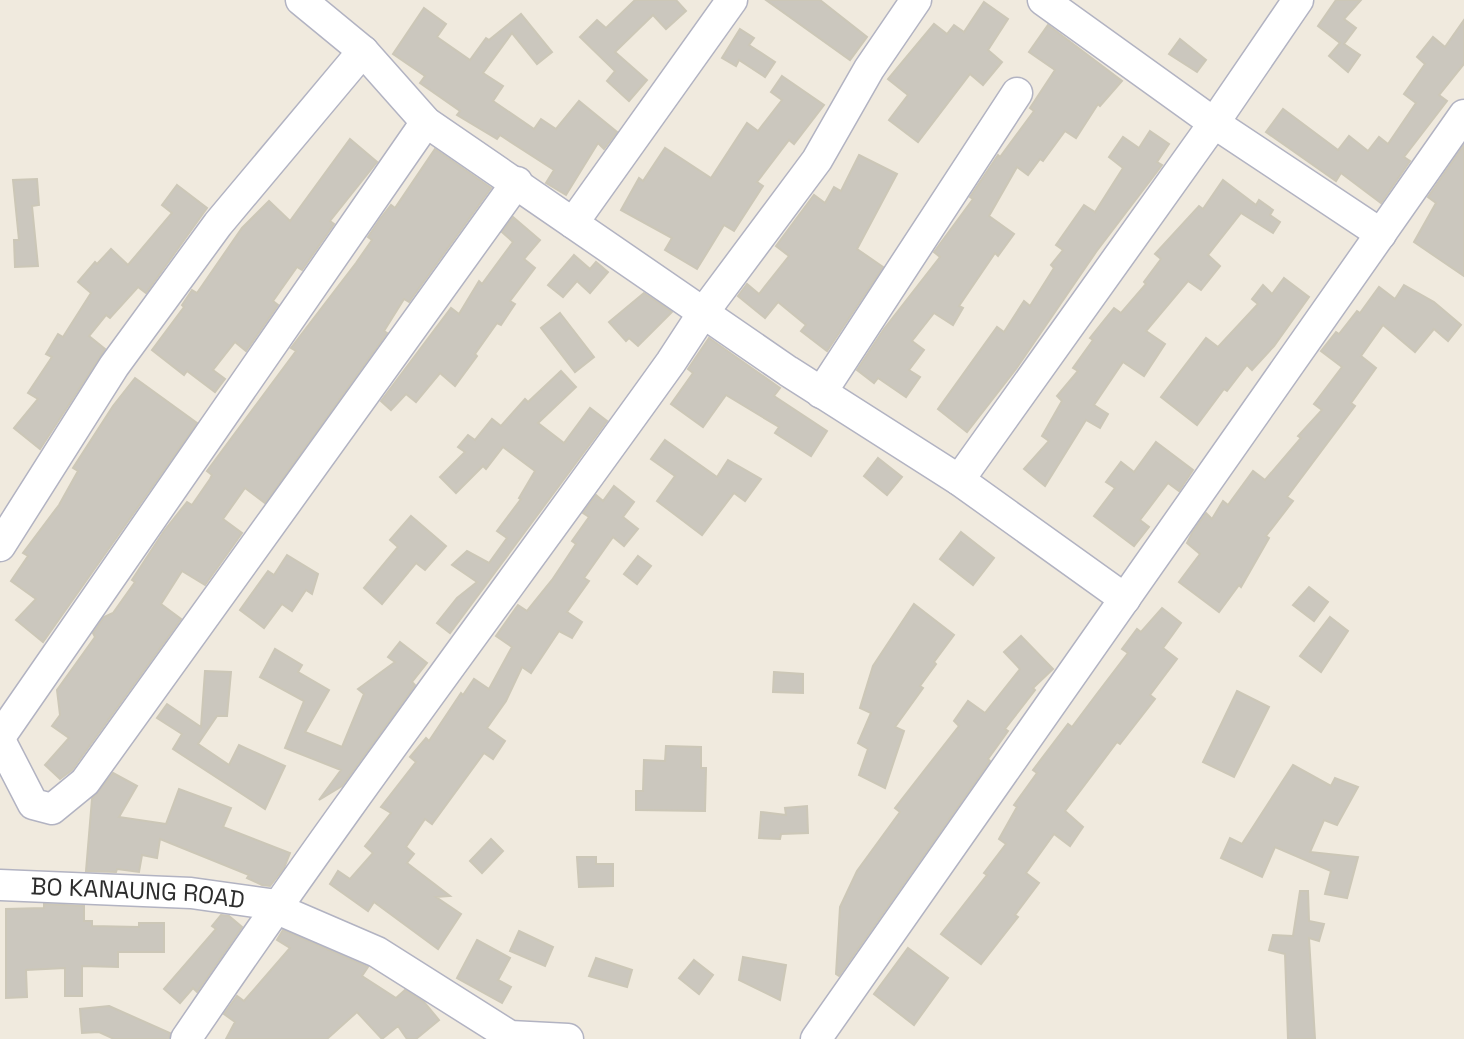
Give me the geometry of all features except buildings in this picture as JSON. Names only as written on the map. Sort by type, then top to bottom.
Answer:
[{"type":"street","points":[[301,0],[362,51],[426,121],[702,313],[821,393],[959,480],[1125,600]]},
{"type":"street","points":[[573,223],[732,0]]},
{"type":"street","points":[[186,1039],[276,907],[671,362],[702,313],[817,160],[869,69],[916,0]]},
{"type":"street","points":[[1043,0],[1080,9],[1214,123],[1381,234]]},
{"type":"street","points":[[959,480],[1214,123],[1298,0]]},
{"type":"street","points":[[0,546],[122,355],[218,225],[362,51]]},
{"type":"street","points":[[821,393],[1017,93]]},
{"type":"street","points":[[816,1039],[1464,115]]},
{"type":"street","points":[[426,121],[0,738],[33,804],[52,808],[85,782],[517,182]]},
{"type":"street","name":"BO KANAUNG ROAD","points":[[0,885],[191,893],[276,907],[377,952],[510,1036],[568,1039]]}]
